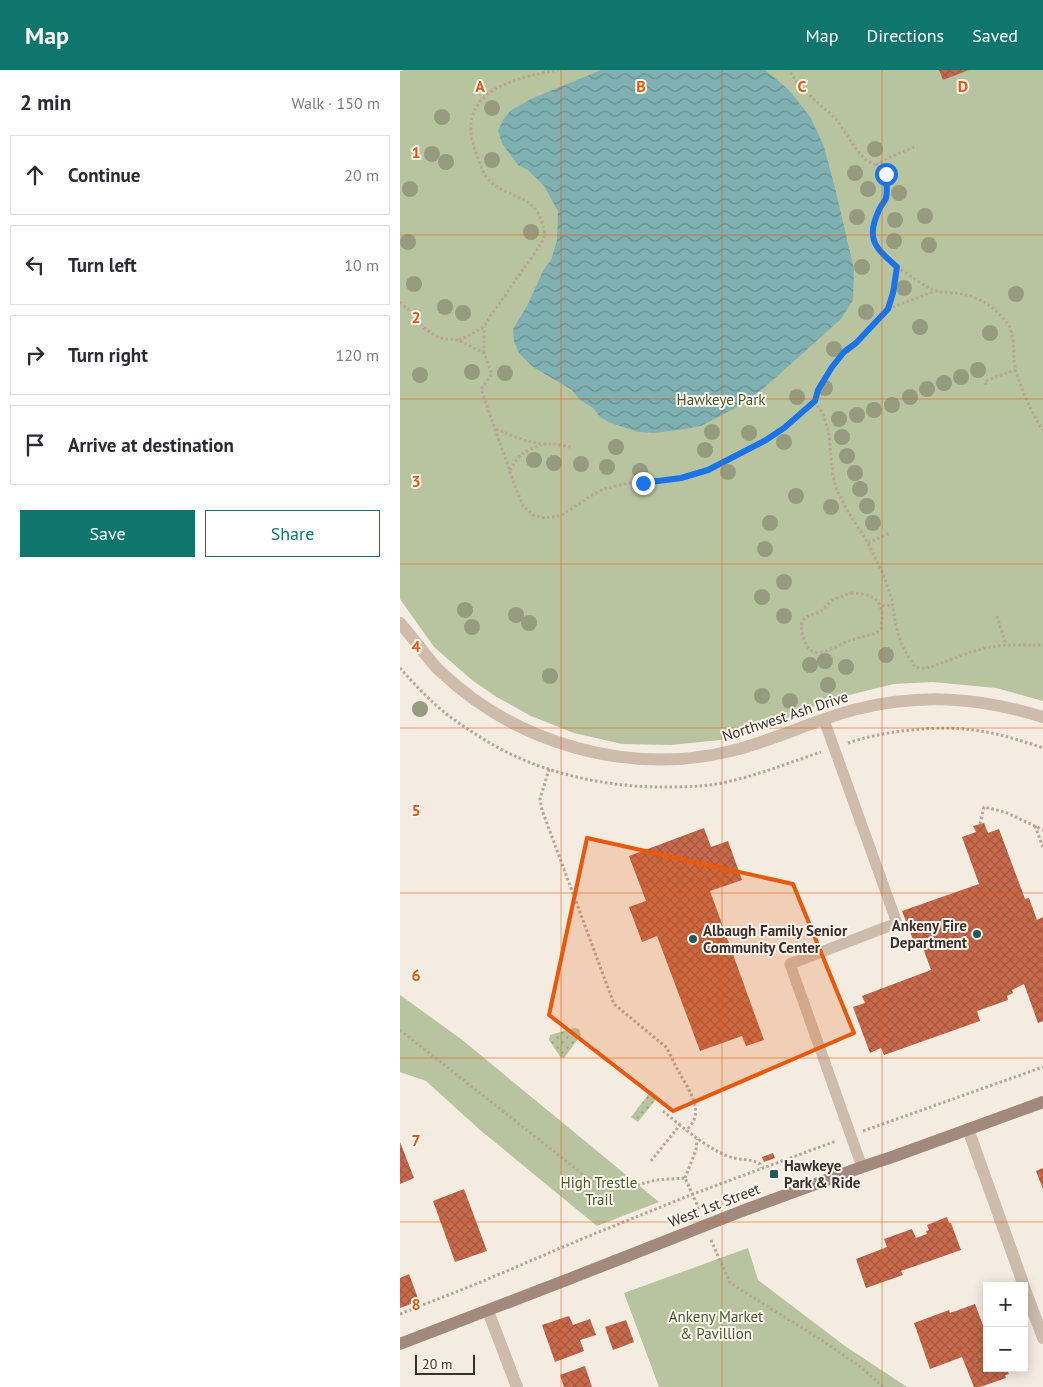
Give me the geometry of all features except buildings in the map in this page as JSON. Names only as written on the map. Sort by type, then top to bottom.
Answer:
[{"type":"main road","name":"West 1st Street","points":[[400,1344],[742,1211],[1043,1102]]},
{"type":"street","name":"Northwest Ash Drive","points":[[400,622],[439,671],[473,699],[506,720],[540,736],[575,748],[618,757],[692,758],[739,749],[770,740],[853,710],[891,702],[931,699],[973,701],[1013,708],[1043,717]]},
{"type":"street","points":[[968,1129],[1023,1282]]},
{"type":"street","points":[[1028,1297],[1043,1338]]},
{"type":"street","points":[[488,1310],[517,1387]]},
{"type":"lane","points":[[824,720],[898,923],[790,964],[862,1166]]},
{"type":"path","points":[[458,340],[484,326],[526,267],[544,237],[543,226],[535,208],[528,201],[499,188],[488,180],[471,138],[471,121],[477,106],[488,94],[504,84],[533,74],[558,70]]},
{"type":"path","points":[[789,70],[800,86],[836,119],[868,162],[876,165],[886,174],[887,196],[880,208],[872,232],[876,244],[883,255],[913,278],[936,291],[971,296],[994,309],[1009,325],[1014,345],[1015,370],[1038,425],[1043,430]]},
{"type":"path","points":[[876,165],[917,146]]},
{"type":"path","points":[[484,326],[484,353],[492,374],[481,389],[524,506],[533,515],[545,518],[562,515],[604,489],[628,483],[681,478],[708,470],[766,440],[784,428],[815,401],[818,390],[832,367],[844,352],[856,343],[888,309],[893,293],[897,267]]},
{"type":"path","points":[[888,309],[936,291]]},
{"type":"path","points":[[400,302],[424,328],[439,338],[458,340],[484,353]]},
{"type":"path","points":[[986,385],[985,381],[1015,370]]},
{"type":"path","points":[[815,401],[824,416],[829,435],[832,476],[836,488],[847,510],[868,543],[883,574],[891,596],[896,627],[902,646],[915,667],[921,669],[928,668],[987,648],[1006,645],[1043,645]]},
{"type":"path","points":[[495,428],[526,441],[571,447]]},
{"type":"path","points":[[510,470],[521,454],[541,444]]},
{"type":"path","points":[[868,543],[890,533]]},
{"type":"path","points":[[851,593],[868,596],[878,601],[882,606],[882,624],[881,629],[877,633],[853,639],[820,652],[813,652],[808,649],[801,629],[802,621],[823,609],[832,601],[851,593]]},
{"type":"path","points":[[882,606],[892,605]]},
{"type":"path","points":[[997,616],[1006,645]]},
{"type":"path","points":[[549,769],[540,799],[542,810],[614,1004],[666,1047],[672,1056],[679,1073],[690,1089],[695,1106],[695,1117],[686,1131]]},
{"type":"path","points":[[980,824],[984,807],[1005,812],[1043,830]]},
{"type":"path","points":[[1035,826],[1043,847]]},
{"type":"path","points":[[400,1030],[585,1176],[606,1185],[632,1186],[656,1180],[685,1178]]},
{"type":"path","points":[[400,1314],[693,1194],[1043,1067]]},
{"type":"path","points":[[663,1112],[697,1139],[732,1158],[754,1160],[760,1164],[761,1168]]},
{"type":"path","points":[[651,1162],[680,1125]]},
{"type":"path","points":[[697,1139],[696,1150],[685,1178],[698,1206]]},
{"type":"path","points":[[712,1243],[730,1283],[823,1340],[862,1368],[883,1387]]},
{"type":"highlighted area","points":[[587,838],[793,884],[854,1033],[673,1111],[549,1015]]},
{"type":"green space","name":"Hawkeye Park","points":[[1043,70],[1043,701],[996,688],[933,682],[894,684],[849,695],[812,707],[766,727],[720,740],[671,745],[622,744],[574,733],[531,716],[495,696],[472,680],[434,647],[400,599],[400,71]]},
{"type":"green space","name":"High Trestle Trail","points":[[400,995],[461,1039],[659,1202],[597,1226],[480,1130],[426,1081],[400,1072]]},
{"type":"green space","points":[[574,1028],[579,1029],[581,1035],[564,1058],[561,1058],[549,1040],[550,1035]]},
{"type":"green space","points":[[651,1091],[658,1097],[638,1122],[631,1117]]},
{"type":"green space","name":"Ankeny Market & Pavillion","points":[[748,1248],[758,1280],[845,1346],[907,1387],[659,1387],[624,1293]]},
{"type":"water","points":[[601,70],[765,70],[788,89],[811,118],[824,147],[854,269],[853,300],[841,319],[764,388],[743,404],[701,426],[654,433],[638,432],[608,422],[600,417],[593,408],[579,399],[572,390],[533,367],[519,353],[514,342],[513,329],[527,306],[544,269],[551,260],[557,240],[558,211],[544,186],[528,170],[518,165],[512,157],[502,143],[498,131],[510,111],[531,99]]},
{"type":"place","name":"Ankeny Fire Department","points":[[977,934]]},
{"type":"place","name":"Albaugh Family Senior Community Center","points":[[693,939]]},
{"type":"place","name":"Hawkeye Park & Ride","points":[[774,1174]]},
{"type":"route","points":[[643,483],[681,478],[708,470],[766,440],[784,428],[815,401],[822,381],[832,367],[844,352],[856,343],[888,309],[896,281],[897,267],[883,255],[876,244],[872,232],[880,208],[887,196],[886,174]]}]
